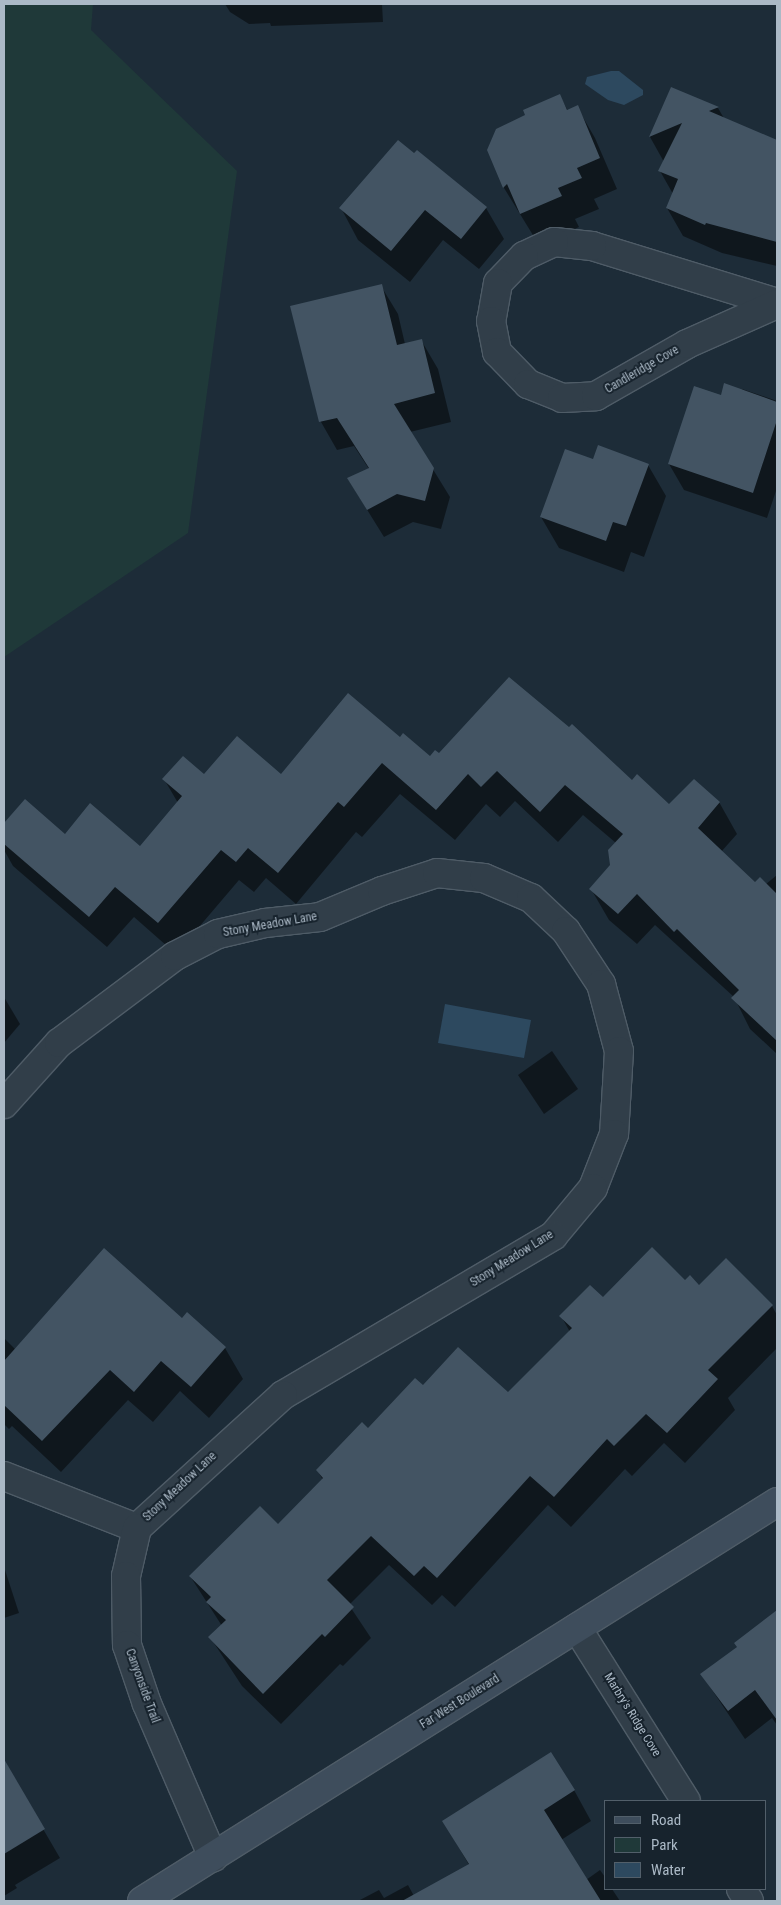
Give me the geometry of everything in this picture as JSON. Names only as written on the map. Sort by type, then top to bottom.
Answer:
[{"type":"street","name":"Candleridge Cove","points":[[554,242],[592,246],[777,303],[687,344],[596,396],[562,398],[528,384],[497,352],[491,321],[498,283],[524,256],[554,242]]},
{"type":"street","name":"Stony Meadow Lane","points":[[4,1104],[59,1043],[175,956],[218,934],[265,923],[320,917],[382,891],[437,873],[484,878],[531,898],[566,931],[601,984],[619,1051],[614,1134],[593,1188],[559,1230],[553,1236],[283,1394],[137,1528]]},
{"type":"street","points":[[4,1476],[137,1528]]},
{"type":"street","name":"Far West Boulevard","points":[[142,1901],[777,1502]]},
{"type":"street","name":"Canyonside Trail","points":[[137,1528],[126,1576],[127,1645],[147,1704],[213,1857]]},
{"type":"street","name":"Marbry's Ridge Cove","points":[[577,1628],[685,1800]]},
{"type":"street","points":[[743,1890],[749,1901]]},
{"type":"green space","points":[[4,4],[93,4],[91,30],[237,171],[188,533],[4,657]]},
{"type":"water","points":[[619,71],[643,90],[643,95],[624,105],[608,100],[585,84],[587,77]]},
{"type":"water","points":[[445,1004],[531,1020],[524,1058],[438,1043]]},
{"type":"building","points":[[671,87],[719,107],[709,111],[777,140],[777,242],[706,223],[705,225],[666,208],[678,179],[658,171],[682,123],[649,137]]},
{"type":"building","points":[[560,94],[567,110],[578,105],[600,158],[577,168],[582,178],[558,188],[562,196],[520,214],[507,184],[503,188],[487,150],[496,129],[525,115],[523,110]]},
{"type":"building","points":[[398,140],[414,153],[417,150],[487,207],[461,239],[425,210],[391,251],[339,208]]},
{"type":"building","points":[[382,284],[397,345],[422,339],[435,393],[394,404],[434,468],[425,501],[397,494],[367,510],[347,478],[369,468],[337,418],[319,422],[290,306]]},
{"type":"building","points":[[724,383],[777,402],[777,420],[753,493],[668,464],[694,386],[721,395]]},
{"type":"building","points":[[598,445],[649,464],[626,526],[613,522],[606,541],[540,517],[565,449],[593,459]]},
{"type":"building","points":[[509,677],[569,727],[572,724],[632,780],[637,774],[669,804],[694,779],[720,802],[698,828],[755,882],[760,877],[777,894],[777,1041],[731,998],[739,990],[677,929],[674,932],[637,894],[618,914],[589,889],[610,865],[608,850],[623,834],[565,785],[540,812],[497,771],[481,787],[468,774],[436,810],[382,763],[344,807],[338,802],[278,873],[248,848],[236,862],[221,850],[158,923],[115,887],[89,917],[4,844],[4,823],[25,799],[65,834],[90,803],[140,846],[182,796],[162,779],[183,756],[204,774],[237,736],[281,774],[348,693],[400,737],[403,733],[430,756],[435,750],[439,753]]},
{"type":"building","points":[[652,1247],[685,1280],[690,1275],[699,1285],[726,1258],[773,1305],[708,1370],[718,1379],[667,1433],[646,1414],[614,1446],[607,1439],[554,1497],[530,1476],[437,1578],[424,1566],[414,1576],[371,1536],[327,1580],[354,1607],[325,1637],[322,1634],[263,1694],[208,1637],[226,1620],[206,1602],[211,1597],[189,1576],[260,1506],[278,1524],[323,1478],[316,1470],[362,1422],[368,1428],[415,1378],[423,1385],[458,1347],[508,1392],[572,1328],[559,1316],[590,1285],[603,1297]]},
{"type":"building","points":[[104,1248],[182,1318],[187,1312],[226,1347],[191,1387],[161,1361],[134,1392],[110,1370],[42,1441],[4,1405],[4,1361]]},
{"type":"building","points":[[777,1610],[777,1720],[755,1690],[728,1711],[700,1674],[737,1647],[734,1643]]},
{"type":"building","points":[[551,1752],[575,1790],[544,1810],[601,1901],[402,1901],[469,1864],[442,1821]]},
{"type":"building","points":[[4,1759],[45,1829],[4,1854]]}]
